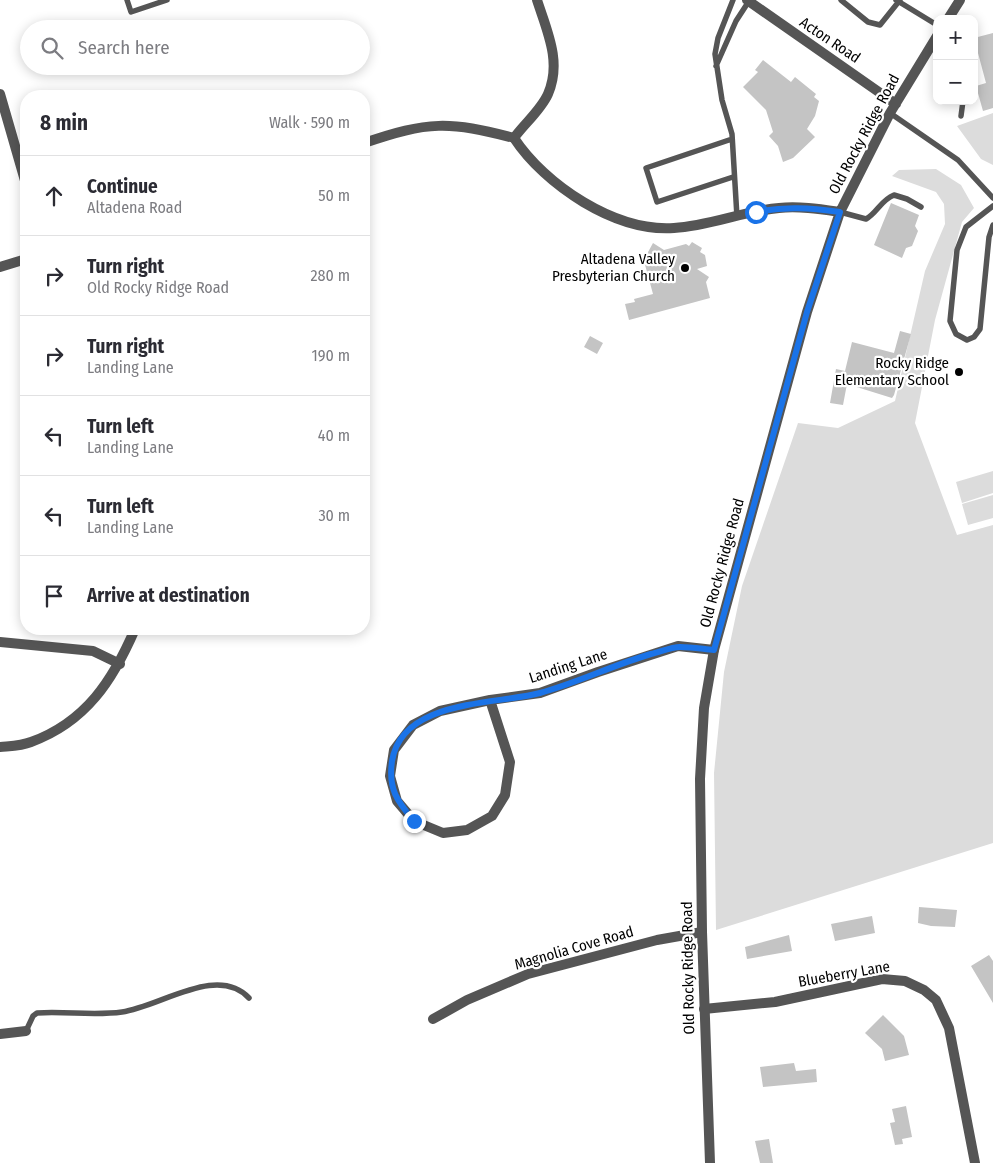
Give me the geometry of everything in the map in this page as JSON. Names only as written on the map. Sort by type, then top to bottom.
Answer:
[{"type":"street","points":[[514,138],[547,95],[555,67],[554,52],[537,0]]},
{"type":"street","points":[[951,15],[960,0]]},
{"type":"street","name":"Acton Road","points":[[748,1],[893,108]]},
{"type":"street","name":"Old Rocky Ridge Road","points":[[710,1163],[702,932],[702,731],[714,650],[807,312],[840,212],[893,108],[933,43]]},
{"type":"street","points":[[0,94],[20,163]]},
{"type":"street","points":[[370,141],[404,129],[440,124],[474,127],[514,138],[522,151],[566,192],[599,212],[626,222],[672,229],[777,208],[807,208],[840,212]]},
{"type":"street","points":[[0,267],[20,261]]},
{"type":"street","points":[[0,748],[30,742],[74,720],[106,686],[120,664],[132,635]]},
{"type":"street","points":[[0,642],[93,651],[120,664]]},
{"type":"street","name":"Landing Lane","points":[[490,700],[510,762],[505,795],[492,816],[467,830],[443,833],[414,821],[397,801],[390,776],[394,750],[413,725],[440,711],[490,700],[540,693],[678,646],[714,650]]},
{"type":"street","name":"Magnolia Cove Road","points":[[433,1019],[467,1000],[528,974],[657,940],[702,932]]},
{"type":"street","name":"Blueberry Lane","points":[[704,1010],[775,1002],[882,979],[905,980],[924,990],[936,1000],[949,1028],[975,1163]]},
{"type":"street","points":[[0,1034],[26,1031]]},
{"type":"lane","points":[[127,0],[131,12],[167,0]]},
{"type":"lane","points":[[733,0],[718,38],[716,66],[732,139],[736,217]]},
{"type":"lane","points":[[841,0],[868,22],[880,25],[898,1],[933,23]]},
{"type":"lane","points":[[716,66],[736,21],[748,1]]},
{"type":"lane","points":[[961,116],[962,105]]},
{"type":"lane","points":[[893,108],[958,160],[993,198]]},
{"type":"lane","points":[[732,139],[646,168],[657,202],[733,177]]},
{"type":"lane","points":[[840,212],[866,220],[873,215],[882,202],[894,195],[907,199],[921,207]]},
{"type":"lane","points":[[993,206],[966,227],[956,250],[950,321],[956,334],[967,340],[974,338],[980,329],[989,237],[993,225]]},
{"type":"lane","points":[[26,1031],[33,1016],[37,1013],[110,1013],[129,1011],[210,985],[232,987],[244,992],[250,998]]},
{"type":"shaded area","points":[[993,113],[993,165],[981,159],[957,126]]},
{"type":"shaded area","points":[[936,169],[961,185],[974,208],[962,222],[935,320],[915,423],[957,535],[993,525],[993,843],[716,930],[714,773],[724,672],[742,586],[798,423],[838,428],[895,401],[925,271],[945,224],[944,204],[936,192],[892,176],[899,170]]},
{"type":"shaded area","points":[[993,471],[993,493],[962,503],[956,482]]},
{"type":"shaded area","points":[[993,495],[993,518],[968,525],[962,504]]},
{"type":"building","points":[[993,33],[993,108],[983,111],[978,85],[986,83],[978,53],[978,37]]},
{"type":"building","points":[[763,60],[791,82],[795,77],[816,94],[814,97],[819,101],[815,116],[807,129],[815,137],[793,158],[783,162],[778,146],[769,136],[773,132],[766,110],[743,87],[758,72],[755,70]]},
{"type":"building","points":[[891,203],[919,215],[915,226],[918,231],[912,246],[906,248],[902,258],[874,245]]},
{"type":"building","points":[[692,242],[702,248],[700,252],[705,255],[707,266],[697,269],[709,277],[706,282],[710,298],[629,320],[625,304],[635,302],[634,299],[653,294],[644,261],[649,260],[647,254],[653,243],[664,250],[686,244],[689,246]]},
{"type":"building","points":[[900,331],[911,334],[892,398],[847,384],[843,405],[830,403],[836,369],[845,371],[852,342],[894,353]]},
{"type":"building","points":[[590,336],[603,343],[597,354],[584,347]]},
{"type":"building","points":[[919,907],[957,910],[955,927],[931,926],[918,923]]},
{"type":"building","points":[[872,916],[875,933],[835,941],[831,924]]},
{"type":"building","points":[[789,935],[792,951],[747,959],[745,947]]},
{"type":"building","points":[[989,955],[993,961],[993,1003],[971,966]]},
{"type":"building","points":[[883,1015],[904,1036],[909,1055],[885,1061],[882,1049],[865,1033]]},
{"type":"building","points":[[794,1063],[796,1071],[816,1069],[817,1082],[763,1087],[760,1067]]},
{"type":"building","points":[[906,1106],[912,1137],[902,1139],[903,1144],[895,1145],[890,1123],[895,1122],[892,1109]]},
{"type":"building","points":[[769,1139],[773,1163],[760,1163],[755,1141]]},
{"type":"place","name":"Altadena Valley Presbyterian Church","points":[[685,268]]},
{"type":"place","name":"Rocky Ridge Elementary School","points":[[959,372]]},
{"type":"route","points":[[414,821],[397,801],[390,776],[394,750],[413,725],[440,711],[490,700],[540,693],[678,646],[714,650],[807,312],[840,212],[807,208],[777,208],[756,212]]}]
